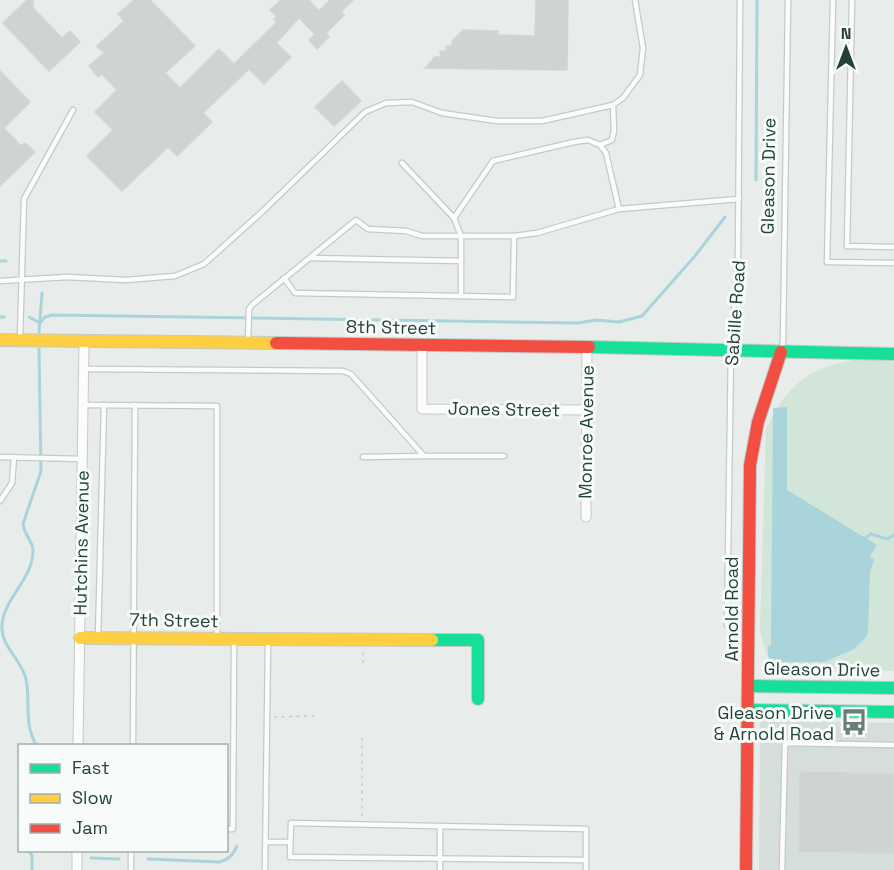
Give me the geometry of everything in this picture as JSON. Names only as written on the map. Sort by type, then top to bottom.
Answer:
[{"type":"street","name":"8th Street","points":[[0,340],[587,347],[894,354]]},
{"type":"street","name":"Hutchins Avenue","points":[[78,744],[84,341]]},
{"type":"street","name":"Jones Street","points":[[422,345],[422,409],[587,410]]},
{"type":"street","name":"Monroe Avenue","points":[[585,517],[587,347]]},
{"type":"street","name":"Arnold Road","points":[[746,870],[750,465],[758,422],[781,352]]},
{"type":"street","name":"7th Street","points":[[80,638],[478,639],[478,699]]},
{"type":"street","name":"Gleason Drive","points":[[748,686],[894,688]]},
{"type":"street","points":[[748,710],[894,712]]},
{"type":"street","points":[[77,852],[77,870]]},
{"type":"lane","points":[[0,281],[67,277],[126,280],[175,276],[204,264],[263,211],[365,112],[386,103],[412,102],[442,113],[497,120],[542,120],[613,105],[623,98],[640,75],[642,48],[635,0]]},
{"type":"lane","name":"Sabille Road","points":[[727,625],[731,350],[738,258],[740,0]]},
{"type":"lane","name":"Gleason Drive","points":[[781,352],[788,0]]},
{"type":"lane","points":[[833,0],[827,262],[894,263]]},
{"type":"lane","points":[[852,0],[847,246],[894,247]]},
{"type":"lane","points":[[600,145],[612,140],[613,105]]},
{"type":"lane","points":[[20,340],[24,199],[73,110]]},
{"type":"lane","points":[[454,218],[493,161],[574,141],[588,141],[600,145],[606,153],[619,209]]},
{"type":"lane","points":[[402,163],[454,218],[461,236],[461,296]]},
{"type":"lane","points":[[248,343],[249,313],[252,305],[356,220],[368,229],[406,231],[422,236],[514,236],[537,233],[619,209],[739,199]]},
{"type":"lane","points":[[284,278],[295,293],[513,297],[514,236]]},
{"type":"lane","points":[[310,258],[461,261]]},
{"type":"lane","points":[[83,369],[343,371],[351,374],[424,456]]},
{"type":"lane","points":[[83,405],[217,406],[217,639]]},
{"type":"lane","points":[[98,638],[104,405]]},
{"type":"lane","points":[[133,744],[135,405]]},
{"type":"lane","points":[[363,457],[504,456]]},
{"type":"lane","points":[[0,457],[82,459]]},
{"type":"lane","points":[[0,501],[12,483],[14,457]]},
{"type":"lane","points":[[228,829],[233,829],[234,639]]},
{"type":"lane","points":[[265,870],[268,639]]},
{"type":"lane","points":[[782,870],[785,743],[894,745]]},
{"type":"lane","points":[[586,860],[290,857],[291,823],[586,829],[586,860],[586,870]]},
{"type":"lane","points":[[440,826],[440,870]]},
{"type":"lane","points":[[266,842],[291,842]]},
{"type":"lane","points":[[131,852],[131,870]]},
{"type":"path","points":[[267,717],[318,716]]},
{"type":"path","points":[[362,736],[362,824]]},
{"type":"shaded area","points":[[760,720],[894,723],[894,870],[759,870]]},
{"type":"green space","points":[[864,358],[894,359],[894,671],[783,666],[768,656],[760,629],[766,429],[784,398],[804,378],[829,366]]},
{"type":"water","points":[[787,407],[787,490],[877,545],[870,556],[874,560],[870,572],[866,637],[854,649],[824,662],[773,662],[768,657],[768,647],[771,645],[773,408]]},
{"type":"building","points":[[27,0],[33,0],[33,8],[62,38],[70,31],[80,42],[49,71],[3,23]]},
{"type":"building","points":[[134,0],[150,0],[195,46],[165,73],[180,88],[219,49],[234,64],[277,22],[274,19],[277,17],[270,10],[281,0],[309,0],[319,11],[330,0],[353,0],[341,12],[344,15],[326,33],[329,37],[317,49],[309,40],[315,34],[299,18],[276,43],[291,57],[264,84],[249,69],[203,113],[212,122],[177,156],[168,147],[122,191],[87,156],[113,130],[95,112],[117,90],[102,74],[98,77],[89,66],[104,53],[97,46],[124,21],[118,14]]},
{"type":"building","points":[[536,0],[568,0],[567,70],[425,68],[435,57],[441,57],[440,51],[446,51],[446,46],[452,46],[452,41],[463,30],[498,31],[498,35],[535,36]]},
{"type":"building","points":[[0,71],[30,102],[4,128],[21,146],[25,143],[35,152],[0,186]]},
{"type":"building","points":[[342,81],[361,101],[334,126],[315,107]]},
{"type":"building","points":[[800,772],[894,774],[894,853],[799,851]]},
{"type":"waterway","points":[[756,180],[757,0]]},
{"type":"waterway","points":[[40,323],[45,317],[52,315],[619,322],[642,316],[695,256],[725,217]]},
{"type":"waterway","points":[[0,261],[6,261]]},
{"type":"waterway","points":[[39,332],[42,293]]},
{"type":"waterway","points":[[29,317],[40,323]]},
{"type":"waterway","points":[[36,744],[30,729],[26,679],[4,640],[2,625],[8,606],[29,570],[32,560],[33,549],[23,524],[41,471],[39,349]]},
{"type":"waterway","points":[[864,539],[871,534],[887,539],[894,535]]},
{"type":"waterway","points":[[148,859],[220,862],[226,860],[237,846]]},
{"type":"waterway","points":[[30,852],[32,870]]},
{"type":"waterway","points":[[91,858],[119,859]]},
{"type":"traffic: fast","points":[[589,347],[894,354]]},
{"type":"traffic: fast","points":[[432,640],[478,640],[478,699]]},
{"type":"traffic: fast","points":[[749,686],[894,688]]},
{"type":"traffic: fast","points":[[748,710],[894,712]]},
{"type":"traffic: slow","points":[[0,340],[276,343]]},
{"type":"traffic: slow","points":[[80,638],[432,640]]},
{"type":"traffic: jam","points":[[276,343],[589,347]]},
{"type":"traffic: jam","points":[[746,870],[750,465],[758,422],[781,352]]},
{"type":"place","name":"Gleason Drive & Arnold Road","points":[[854,722]]}]
